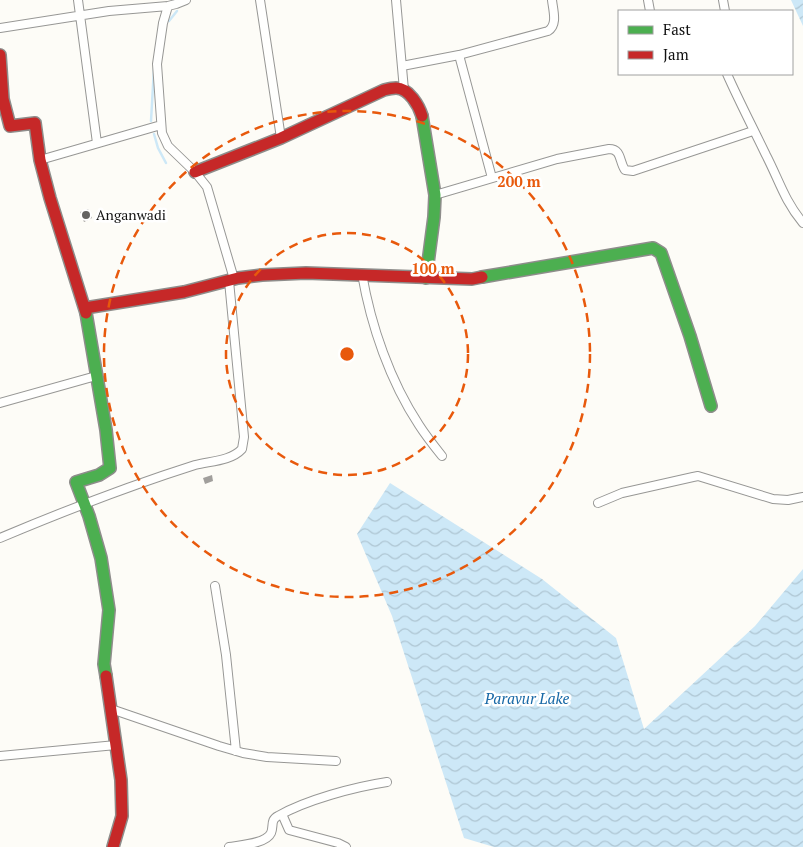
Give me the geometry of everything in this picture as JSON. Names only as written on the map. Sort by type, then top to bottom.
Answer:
[{"type":"street","points":[[78,0],[98,143]]},
{"type":"street","points":[[0,28],[80,15],[176,4],[186,0]]},
{"type":"street","points":[[260,0],[280,138]]},
{"type":"street","points":[[396,0],[404,90]]},
{"type":"street","points":[[402,66],[459,55],[551,30],[554,24],[552,0]]},
{"type":"street","points":[[0,538],[83,503],[197,465],[232,456],[242,449],[244,437],[232,280],[206,187],[195,172],[168,146],[161,125],[157,64],[163,23],[163,4]]},
{"type":"street","points":[[0,55],[5,126],[35,123],[40,160],[50,198],[85,308],[106,430],[110,468],[76,482],[89,516],[101,558],[108,610],[104,664],[121,780],[122,816],[113,847]]},
{"type":"street","points":[[459,55],[492,178]]},
{"type":"street","points":[[727,75],[783,194],[803,222]]},
{"type":"street","points":[[195,172],[280,138],[384,90],[396,88],[404,90],[419,107],[424,122],[435,196],[426,278]]},
{"type":"street","points":[[40,160],[161,125]]},
{"type":"street","points":[[435,196],[557,159],[609,149],[618,152],[625,170],[633,171],[753,131]]},
{"type":"street","points":[[85,308],[184,292],[232,280],[262,275],[306,273],[362,274],[472,279],[594,260],[650,248],[657,249],[662,253],[711,406]]},
{"type":"street","points":[[362,274],[368,305],[384,355],[419,426],[442,456]]},
{"type":"street","points":[[0,403],[96,376]]},
{"type":"street","points":[[598,503],[622,493],[693,476],[773,499],[788,500],[803,497]]},
{"type":"street","points":[[215,586],[226,655],[236,751]]},
{"type":"street","points":[[111,709],[236,751],[267,757],[336,760]]},
{"type":"street","points":[[0,756],[116,745]]},
{"type":"street","points":[[229,847],[252,844],[266,838],[272,831],[274,818],[297,807],[361,786],[387,782]]},
{"type":"street","points":[[282,814],[289,830],[338,843],[346,847]]},
{"type":"water","points":[[791,0],[803,0],[803,26]]},
{"type":"water","name":"Paravur Lake","points":[[390,483],[542,579],[616,638],[644,729],[755,626],[803,569],[803,847],[494,847],[464,838],[392,616],[357,534]]},
{"type":"building","name":"Anganwadi","points":[[88,209],[92,218],[84,222],[80,212]]},
{"type":"building","points":[[212,475],[213,481],[205,484],[203,478]]},
{"type":"waterway","points":[[169,21],[177,11]]},
{"type":"waterway","points":[[151,121],[154,68]]},
{"type":"waterway","points":[[154,134],[158,148],[166,163]]},
{"type":"traffic: fast","points":[[422,116],[435,195],[426,278]]},
{"type":"traffic: fast","points":[[482,277],[653,248],[661,253],[690,336],[711,406]]},
{"type":"traffic: fast","points":[[86,313],[106,430],[110,468],[99,475],[76,482],[89,516],[101,558],[109,610],[104,664],[106,676]]},
{"type":"traffic: jam","points":[[0,55],[3,99],[10,126],[35,123],[40,160],[50,198],[86,313]]},
{"type":"traffic: jam","points":[[195,172],[281,138],[386,90],[396,88],[405,91],[416,103],[422,116]]},
{"type":"traffic: jam","points":[[85,308],[184,292],[238,278],[262,275],[306,273],[472,279],[482,277]]},
{"type":"traffic: jam","points":[[106,676],[121,780],[122,816],[113,847]]},
{"type":"place","name":"Anganwadi","points":[[86,215]]}]
